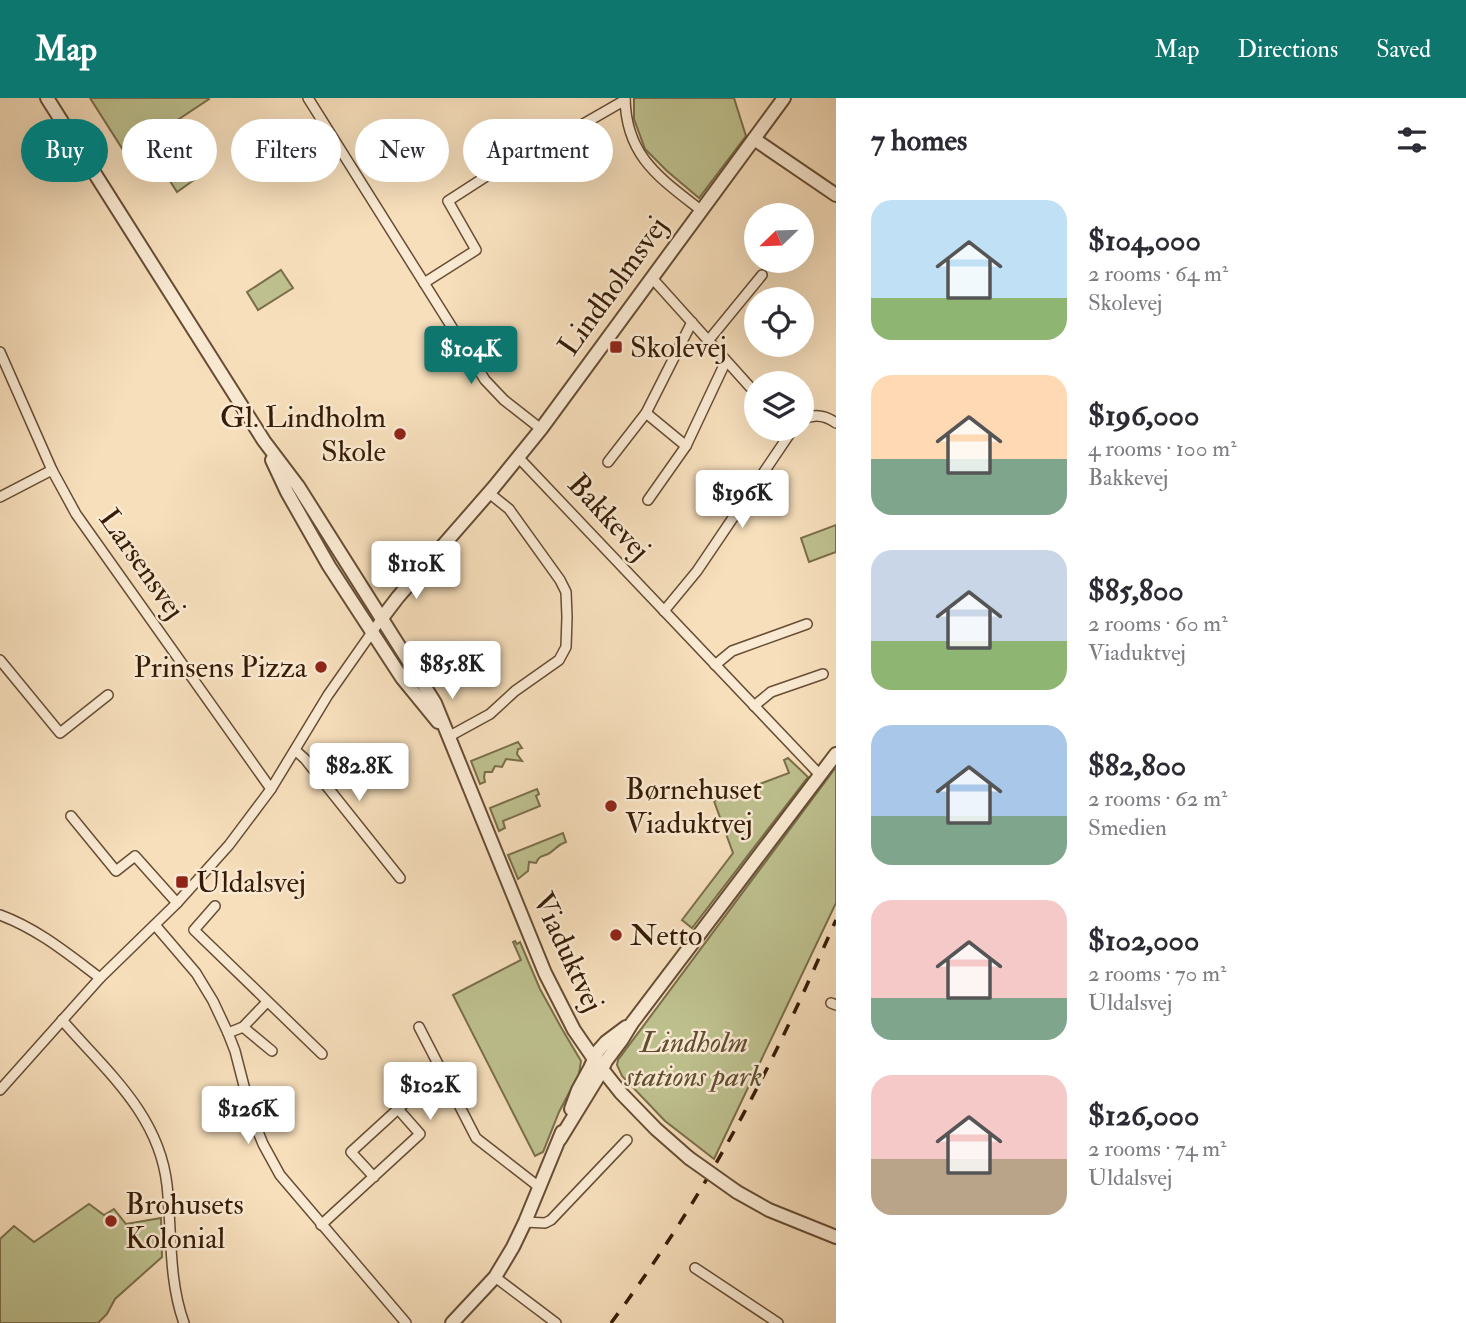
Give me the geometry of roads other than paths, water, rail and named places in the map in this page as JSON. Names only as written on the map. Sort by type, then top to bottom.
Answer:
[{"type":"street","points":[[47,98],[264,441]]},
{"type":"street","points":[[308,98],[485,380],[504,400],[541,429]]},
{"type":"street","name":"Lindholmsvej","points":[[0,1090],[100,978],[177,903],[229,845],[271,789],[328,695],[382,618],[541,429],[784,98]]},
{"type":"street","points":[[591,119],[625,99],[631,135],[646,163],[657,176],[702,211]]},
{"type":"street","points":[[754,139],[836,195]]},
{"type":"street","points":[[424,283],[476,250],[448,201],[477,182]]},
{"type":"street","points":[[708,341],[762,275]]},
{"type":"street","points":[[652,278],[744,380]]},
{"type":"street","points":[[608,462],[646,413],[692,323]]},
{"type":"street","name":"Larsensvej","points":[[0,352],[52,470],[76,514],[271,789]]},
{"type":"street","points":[[648,500],[686,446],[726,360]]},
{"type":"street","points":[[646,413],[686,446]]},
{"type":"street","points":[[814,415],[830,418],[836,423]]},
{"type":"street","name":"Viaduktvej","points":[[264,441],[298,486],[435,703],[545,973],[574,1030],[598,1064],[635,1109],[690,1158],[737,1192],[769,1210],[836,1237]]},
{"type":"street","name":"Viaduktvej","points":[[264,441],[312,539],[402,678],[448,737]]},
{"type":"street","points":[[664,611],[697,571],[785,441]]},
{"type":"street","name":"Bakkevej","points":[[518,457],[820,775]]},
{"type":"street","points":[[0,497],[52,470]]},
{"type":"street","points":[[448,737],[490,714],[515,691],[559,660],[566,647],[566,592],[509,509],[489,493]]},
{"type":"street","points":[[715,665],[732,651],[807,624]]},
{"type":"street","points":[[0,660],[60,733],[108,695]]},
{"type":"street","points":[[754,706],[771,692],[823,674]]},
{"type":"street","points":[[295,750],[400,878]]},
{"type":"street","points":[[452,1323],[495,1277],[513,1247],[559,1139],[598,1064],[836,754]]},
{"type":"street","points":[[71,816],[116,871],[135,856],[177,903]]},
{"type":"street","points":[[215,906],[194,930],[322,1055]]},
{"type":"street","points":[[0,915],[56,944],[100,978]]},
{"type":"street","points":[[155,925],[196,973],[213,1001],[228,1032],[252,1117],[280,1175],[406,1323]]},
{"type":"street","points":[[228,1032],[243,1027],[267,1002]]},
{"type":"street","points":[[62,1020],[135,1103],[150,1127],[160,1152],[167,1182],[174,1286],[184,1323]]},
{"type":"street","points":[[243,1027],[272,1051]]},
{"type":"street","points":[[419,1027],[476,1138],[539,1187]]},
{"type":"street","points":[[374,1177],[351,1152],[440,1071]]},
{"type":"street","points":[[321,1225],[420,1134],[398,1109]]},
{"type":"street","points":[[525,1222],[545,1223],[551,1220],[627,1140]]},
{"type":"street","points":[[695,1268],[778,1323]]},
{"type":"street","points":[[495,1277],[556,1323]]},
{"type":"railway","points":[[611,1323],[670,1238],[741,1119],[836,920]]},
{"type":"place","name":"Skolevej","points":[[616,347]]},
{"type":"place","name":"Gl. Lindholm Skole","points":[[400,434]]},
{"type":"place","name":"Prinsens Pizza","points":[[321,667]]},
{"type":"place","name":"Børnehuset Viaduktvej","points":[[611,806]]},
{"type":"place","name":"Uldalsvej","points":[[182,882]]},
{"type":"place","name":"Netto","points":[[616,935]]},
{"type":"place","name":"Brohusets Kolonial","points":[[111,1221]]},
{"type":"park label","name":"Lindholm stations park","points":[[694,1059]]}]
